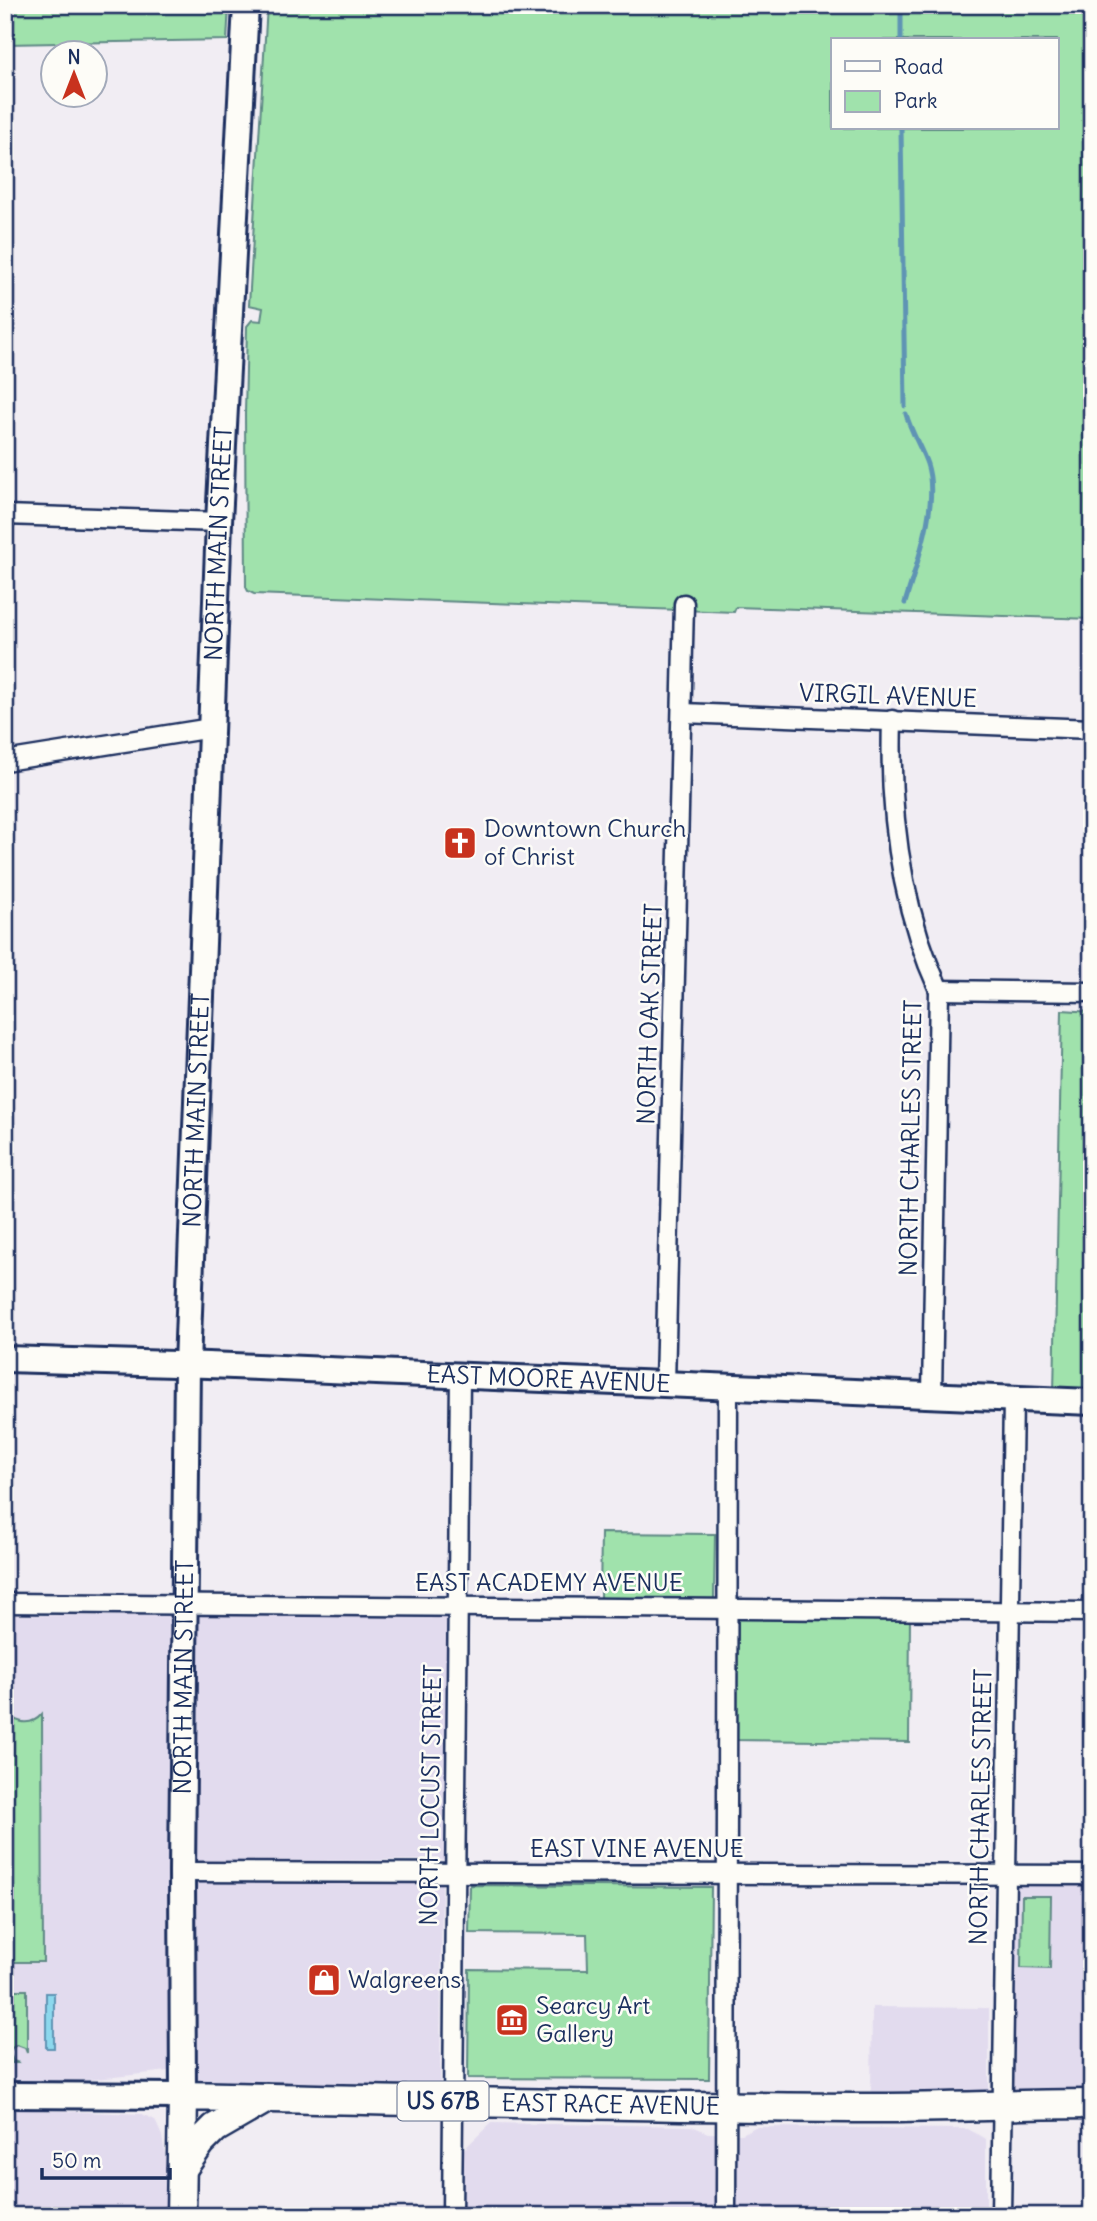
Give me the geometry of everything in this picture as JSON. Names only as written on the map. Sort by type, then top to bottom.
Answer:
[{"type":"main road","name":"EAST RACE AVENUE","points":[[183,2096],[885,2108],[1092,2104]]},
{"type":"main road","name":"NORTH MAIN STREET","points":[[181,2216],[183,2096]]},
{"type":"main road","points":[[182,2169],[215,2128],[269,2097]]},
{"type":"street","name":"NORTH MAIN STREET","points":[[183,2096],[182,1871],[187,1364],[219,522],[246,5]]},
{"type":"street","points":[[5,515],[219,522]]},
{"type":"street","name":"NORTH OAK STREET","points":[[665,1384],[684,604]]},
{"type":"street","name":"VIRGIL AVENUE","points":[[683,713],[1092,729]]},
{"type":"street","name":"NORTH CHARLES STREET","points":[[892,720],[893,818],[902,873],[925,959],[939,990],[932,1395]]},
{"type":"street","points":[[5,761],[211,729]]},
{"type":"street","points":[[939,990],[1092,992]]},
{"type":"street","name":"EAST MOORE AVENUE","points":[[5,1359],[187,1364],[1092,1402]]},
{"type":"street","name":"NORTH LOCUST STREET","points":[[452,2216],[460,1375]]},
{"type":"street","points":[[726,2216],[728,1386]]},
{"type":"street","name":"NORTH CHARLES STREET","points":[[1001,2216],[1013,1398]]},
{"type":"street","name":"EAST ACADEMY AVENUE","points":[[5,1603],[1092,1612]]},
{"type":"street","name":"EAST VINE AVENUE","points":[[182,1871],[1092,1875]]},
{"type":"street","name":"EAST RACE AVENUE","points":[[5,2095],[183,2096]]},
{"type":"shaded area","points":[[447,1612],[449,1860],[193,1861],[194,1613]]},
{"type":"shaded area","points":[[5,1615],[170,1616],[168,2071],[79,2081],[5,2081]]},
{"type":"shaded area","points":[[196,1881],[442,1884],[440,2086],[194,2083]]},
{"type":"shaded area","points":[[1012,1885],[1092,1885],[1092,2089],[1008,2089]]},
{"type":"shaded area","points":[[872,2007],[989,2008],[989,2094],[871,2094]]},
{"type":"shaded area","points":[[5,2109],[142,2114],[155,2120],[162,2136],[168,2173],[168,2216],[5,2216]]},
{"type":"shaded area","points":[[491,2123],[692,2126],[708,2133],[742,2134],[755,2127],[968,2129],[986,2139],[986,2216],[460,2216],[462,2151]]},
{"type":"green space","points":[[5,5],[229,5],[227,40],[108,42],[108,38],[38,38],[38,43],[5,44]]},
{"type":"green space","points":[[267,5],[1092,5],[1092,619],[736,607],[734,612],[254,594],[246,587],[247,326],[252,320],[261,321],[263,308],[249,305]]},
{"type":"green space","points":[[1062,1010],[1092,1012],[1092,1394],[1054,1393]]},
{"type":"green space","points":[[601,1533],[715,1534],[714,1599],[600,1598]]},
{"type":"green space","points":[[734,1615],[910,1617],[909,1742],[733,1740]]},
{"type":"green space","points":[[5,1707],[12,1717],[21,1722],[32,1721],[42,1714],[43,1962],[8,1962],[8,1717]]},
{"type":"green space","points":[[470,1885],[711,1887],[709,2079],[468,2078],[469,1969],[588,1970],[587,1934],[469,1933]]},
{"type":"green space","points":[[1022,1896],[1051,1896],[1050,1969],[1021,1968]]},
{"type":"green space","points":[[5,1990],[27,1990],[27,2053],[25,2048],[17,2045],[10,2053],[13,2061],[19,2063],[5,2063]]},
{"type":"water","points":[[46,1993],[54,1993],[54,2048],[46,2048]]},
{"type":"waterway","points":[[117,5],[233,8]]},
{"type":"waterway","points":[[264,10],[323,5]]},
{"type":"waterway","points":[[901,5],[901,38]]},
{"type":"waterway","points":[[901,130],[905,406]]},
{"type":"waterway","points":[[905,603],[925,534],[931,497],[927,464],[906,414]]},
{"type":"place","name":"Downtown Church of Christ","points":[[460,843]]},
{"type":"place","name":"Walgreens","points":[[324,1980]]},
{"type":"place","name":"Searcy Art Gallery","points":[[512,2020]]}]
